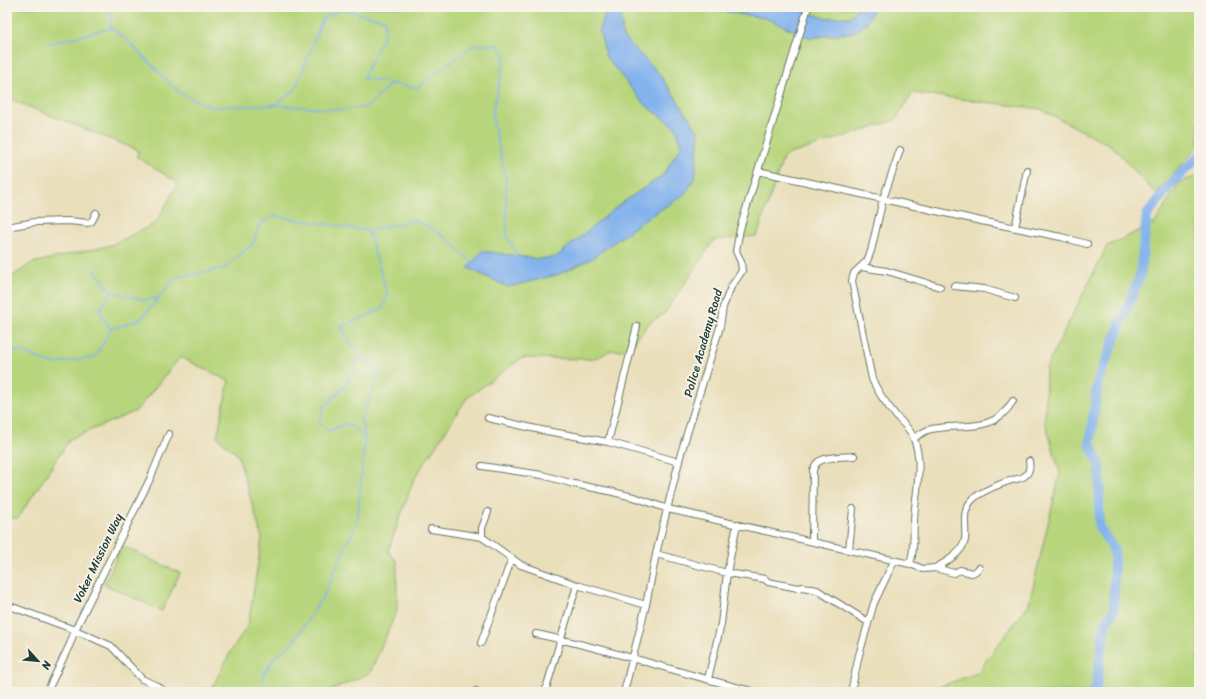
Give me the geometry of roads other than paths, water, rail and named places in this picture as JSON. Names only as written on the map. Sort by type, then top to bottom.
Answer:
[{"type":"street","name":"Police Academy Road","points":[[624,692],[679,462],[720,327],[723,307],[731,287],[742,271],[741,262],[736,251],[740,229],[808,7]]},
{"type":"street","points":[[900,150],[882,199],[871,251],[867,261],[854,273],[852,281],[872,379],[877,390],[888,406],[914,438],[918,457],[919,480],[914,519],[913,555],[910,564]]},
{"type":"street","points":[[1015,228],[1027,170]]},
{"type":"street","points":[[758,171],[1061,237],[1087,244]]},
{"type":"street","points":[[7,227],[35,222],[69,221],[88,223],[92,221],[96,213]]},
{"type":"street","points":[[861,267],[887,271],[940,287]]},
{"type":"street","points":[[954,286],[984,289],[1015,298]]},
{"type":"street","points":[[608,442],[637,326]]},
{"type":"street","points":[[914,438],[934,428],[967,426],[992,422],[1004,414],[1014,401]]},
{"type":"street","points":[[488,418],[541,430],[608,442],[679,462]]},
{"type":"street","name":"Voker Mission Way","points":[[47,692],[70,644],[75,630],[150,479],[169,434]]},
{"type":"street","points":[[812,541],[813,470],[816,464],[826,458],[854,456]]},
{"type":"street","points":[[934,568],[949,560],[962,548],[965,540],[966,511],[973,499],[987,490],[1011,480],[1023,477],[1027,474],[1030,467],[1029,461]]},
{"type":"street","points":[[482,466],[542,475],[574,484],[637,498],[668,509],[812,541],[923,568],[934,568],[954,573],[960,570],[972,573],[979,568]]},
{"type":"street","points":[[849,550],[853,509]]},
{"type":"street","points":[[482,537],[482,528],[488,512]]},
{"type":"street","points":[[708,679],[721,624],[727,572],[737,524]]},
{"type":"street","points":[[431,529],[482,537],[521,565],[577,585],[646,605]]},
{"type":"street","points":[[656,554],[727,572],[765,579],[768,582],[817,590],[868,622]]},
{"type":"street","points":[[481,643],[512,558]]},
{"type":"street","points":[[851,692],[859,655],[874,603],[894,561]]},
{"type":"street","points":[[546,692],[577,585]]},
{"type":"street","points":[[7,605],[75,630],[110,646],[142,679],[157,686],[165,692]]},
{"type":"street","points":[[536,634],[561,639],[756,692]]},
{"type":"water","points":[[608,7],[629,7],[621,16],[623,37],[658,72],[699,132],[695,178],[685,194],[643,221],[591,259],[557,275],[508,287],[468,268],[482,251],[538,259],[556,257],[619,205],[663,175],[682,145],[675,127],[643,103],[606,57],[599,29]]},
{"type":"water","points":[[703,7],[790,7],[825,18],[850,17],[858,7],[875,7],[866,23],[855,32],[811,38],[765,18],[707,9]]},
{"type":"waterway","points":[[110,7],[111,27]]},
{"type":"waterway","points":[[47,44],[111,28],[127,40],[180,93],[211,107],[274,105],[295,90],[323,18],[342,9],[385,20],[384,35],[363,78],[417,88],[473,45],[498,45],[505,57],[492,115],[506,180],[507,236],[518,257]]},
{"type":"waterway","points":[[274,105],[341,110],[367,107],[392,83]]},
{"type":"waterway","points":[[1093,692],[1096,688],[1105,625],[1114,609],[1114,550],[1099,527],[1100,466],[1090,444],[1098,380],[1140,276],[1147,215],[1171,184],[1199,156]]},
{"type":"waterway","points":[[7,355],[19,350],[52,364],[95,357],[111,329],[141,319],[175,278],[225,268],[253,243],[260,223],[276,216],[368,231],[416,220],[444,236],[474,264]]},
{"type":"waterway","points":[[263,692],[263,675],[276,656],[293,643],[325,593],[357,523],[365,437],[361,420],[380,369],[360,357],[341,327],[382,309],[388,296],[368,231]]},
{"type":"waterway","points":[[93,268],[112,292],[145,300],[158,298]]},
{"type":"waterway","points":[[111,329],[99,311],[112,292]]},
{"type":"waterway","points":[[360,358],[346,385],[324,407],[319,423],[329,431],[347,423],[365,437]]}]
